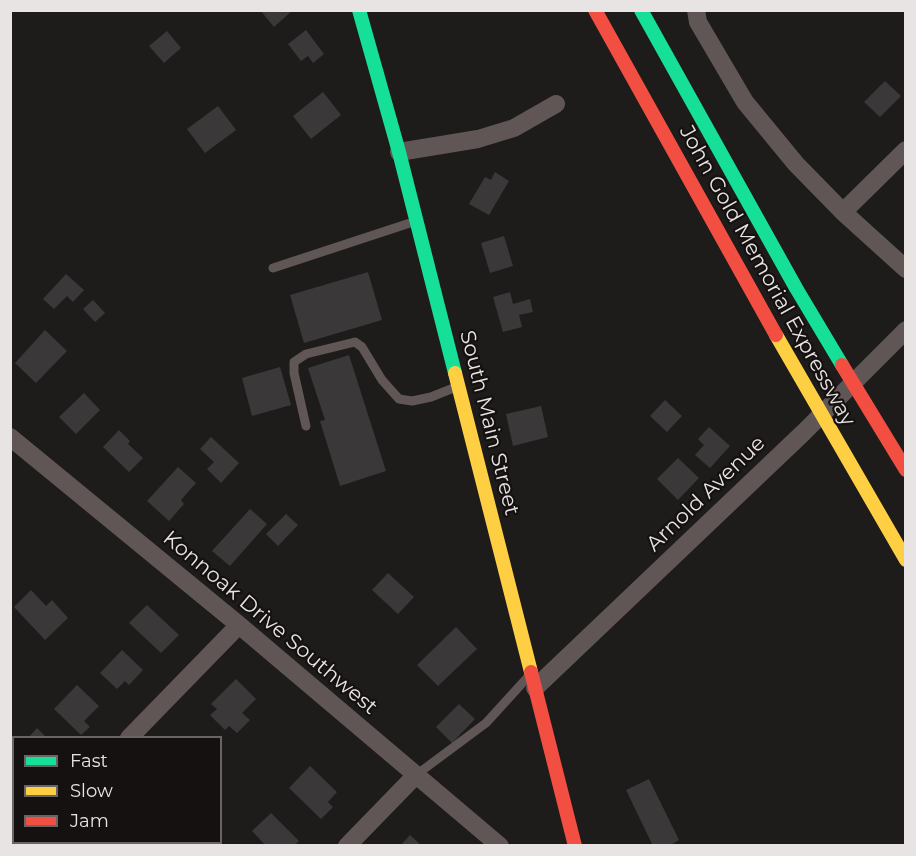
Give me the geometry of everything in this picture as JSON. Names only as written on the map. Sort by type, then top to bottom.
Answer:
[{"type":"main road","name":"South Main Street","points":[[359,10],[399,152],[575,846]]},
{"type":"main road","name":"John Gold Memorial Expressway","points":[[595,10],[762,312],[906,561]]},
{"type":"main road","name":"John Gold Memorial Expressway","points":[[642,10],[796,288],[906,470]]},
{"type":"street","points":[[696,10],[698,22],[745,102],[796,164],[843,212],[906,269]]},
{"type":"street","points":[[399,152],[478,139],[514,128],[556,104]]},
{"type":"street","points":[[843,212],[906,150]]},
{"type":"street","name":"Arnold Avenue","points":[[533,681],[803,433],[906,330]]},
{"type":"street","name":"Konnoak Drive Southwest","points":[[10,437],[239,625],[500,846]]},
{"type":"street","points":[[131,736],[239,625]]},
{"type":"street","points":[[347,846],[416,775]]},
{"type":"lane","points":[[273,268],[415,221]]},
{"type":"lane","points":[[306,426],[294,373],[294,362],[306,354],[355,342],[362,347],[382,380],[399,399],[412,401],[458,387]]},
{"type":"lane","points":[[416,775],[486,723],[533,681]]},
{"type":"building","points":[[260,10],[293,10],[274,27]]},
{"type":"building","points":[[306,30],[324,54],[313,63],[308,56],[301,61],[288,44]]},
{"type":"building","points":[[167,31],[181,48],[164,63],[149,46]]},
{"type":"building","points":[[885,81],[901,96],[880,117],[864,102]]},
{"type":"building","points":[[323,92],[341,115],[311,139],[293,116]]},
{"type":"building","points":[[218,106],[236,130],[205,153],[187,129]]},
{"type":"building","points":[[495,172],[509,181],[489,215],[469,204],[485,177],[491,180]]},
{"type":"building","points":[[504,236],[513,266],[490,273],[481,243]]},
{"type":"building","points":[[368,272],[382,320],[304,343],[290,295]]},
{"type":"building","points":[[66,274],[84,290],[73,302],[67,296],[54,309],[43,299]]},
{"type":"building","points":[[510,292],[513,304],[530,299],[533,312],[519,315],[522,327],[503,332],[493,297]]},
{"type":"building","points":[[93,300],[105,313],[95,322],[83,309]]},
{"type":"building","points":[[45,330],[67,351],[36,383],[15,363]]},
{"type":"building","points":[[349,355],[386,471],[340,486],[320,421],[325,420],[308,368]]},
{"type":"building","points":[[280,367],[291,405],[252,416],[242,378]]},
{"type":"building","points":[[84,393],[100,410],[76,434],[59,417]]},
{"type":"building","points":[[665,400],[682,416],[667,432],[650,416]]},
{"type":"building","points":[[541,406],[548,437],[513,446],[506,414]]},
{"type":"building","points":[[709,427],[730,446],[710,468],[695,455],[704,445],[698,439]]},
{"type":"building","points":[[119,430],[130,441],[128,444],[143,458],[129,472],[103,447]]},
{"type":"building","points":[[211,437],[239,463],[221,483],[207,469],[214,462],[200,449]]},
{"type":"building","points":[[678,458],[699,478],[678,500],[657,479]]},
{"type":"building","points":[[178,467],[196,483],[181,500],[184,504],[169,521],[147,501]]},
{"type":"building","points":[[250,509],[267,524],[230,566],[212,551]]},
{"type":"building","points":[[286,514],[298,525],[278,546],[266,534]]},
{"type":"building","points":[[388,573],[414,597],[398,614],[372,590]]},
{"type":"building","points":[[31,590],[46,606],[52,600],[68,618],[45,640],[14,607]]},
{"type":"building","points":[[147,605],[179,635],[161,653],[129,623]]},
{"type":"building","points":[[456,627],[477,649],[438,686],[417,665]]},
{"type":"building","points":[[122,650],[143,670],[129,685],[125,681],[117,689],[100,673]]},
{"type":"building","points":[[236,679],[256,699],[242,713],[250,720],[237,733],[229,726],[225,730],[210,715],[217,709],[211,704]]},
{"type":"building","points":[[77,685],[99,706],[84,721],[90,727],[81,735],[54,709]]},
{"type":"building","points":[[459,704],[475,719],[452,743],[436,727]]},
{"type":"building","points":[[37,728],[45,736],[30,736]]},
{"type":"building","points":[[310,766],[337,792],[328,802],[333,807],[321,819],[289,788]]},
{"type":"building","points":[[10,779],[12,780],[12,806],[10,807]]},
{"type":"building","points":[[649,779],[679,840],[669,846],[653,846],[626,790]]},
{"type":"building","points":[[271,813],[299,841],[294,846],[266,846],[252,831]]},
{"type":"building","points":[[410,835],[422,846],[400,846]]},
{"type":"building","points":[[96,844],[128,844],[127,846],[97,846]]},
{"type":"traffic: fast","points":[[359,10],[399,152],[455,373]]},
{"type":"traffic: fast","points":[[641,10],[796,288],[842,365]]},
{"type":"traffic: slow","points":[[776,335],[906,560]]},
{"type":"traffic: slow","points":[[455,373],[531,672]]},
{"type":"traffic: jam","points":[[595,10],[776,335]]},
{"type":"traffic: jam","points":[[842,365],[906,470]]},
{"type":"traffic: jam","points":[[531,672],[575,846]]}]
